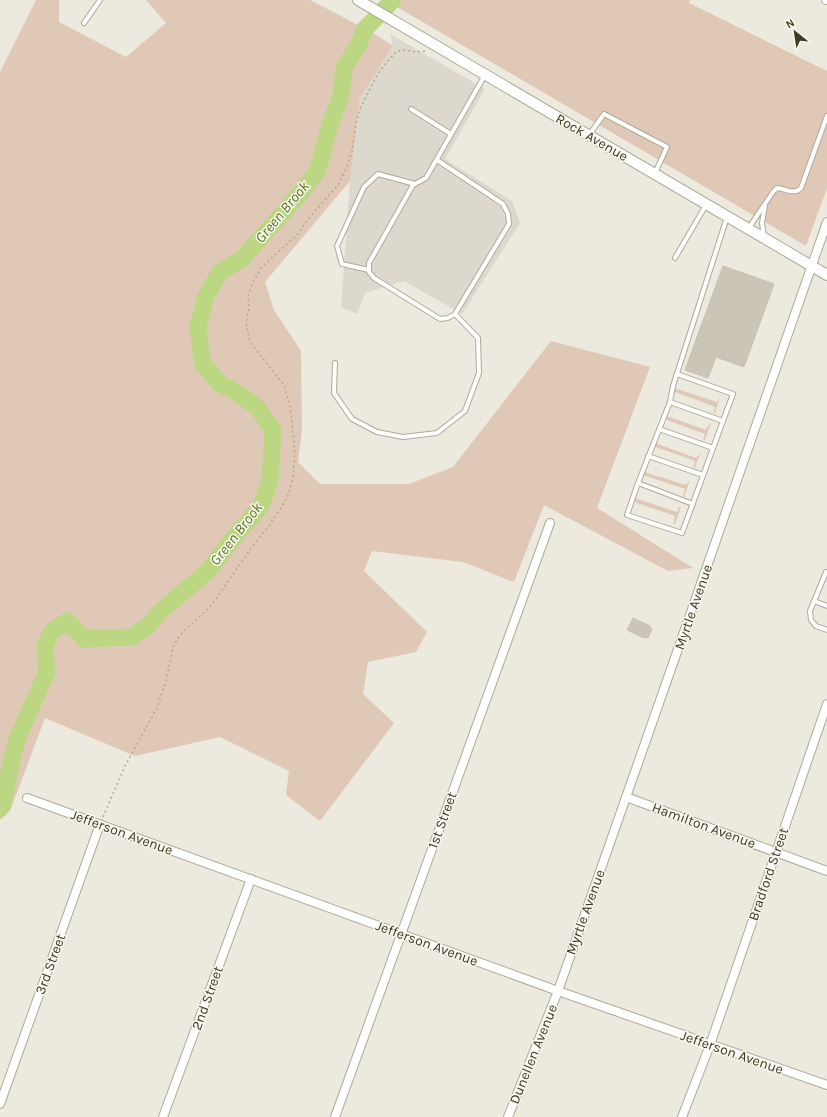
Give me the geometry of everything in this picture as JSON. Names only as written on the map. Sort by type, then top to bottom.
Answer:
[{"type":"street","name":"Rock Avenue","points":[[362,2],[827,275]]},
{"type":"street","name":"Myrtle Avenue","points":[[558,991],[827,222]]},
{"type":"street","name":"1st Street","points":[[335,1117],[550,523]]},
{"type":"street","name":"Bradford Street","points":[[682,1117],[710,1044],[776,852],[824,722],[827,704]]},
{"type":"street","name":"Hamilton Avenue","points":[[626,797],[827,870]]},
{"type":"street","name":"Jefferson Avenue","points":[[27,798],[558,991],[827,1085]]},
{"type":"street","name":"3rd Street","points":[[0,1104],[100,824]]},
{"type":"street","name":"2nd Street","points":[[163,1117],[251,879]]},
{"type":"street","name":"Dunellen Avenue","points":[[508,1117],[558,991]]},
{"type":"lane","points":[[84,23],[100,0]]},
{"type":"lane","points":[[437,160],[503,204],[508,214],[509,224],[455,314],[448,318],[440,319],[374,278],[369,270],[369,264],[413,185],[426,178],[486,75]]},
{"type":"lane","points":[[411,109],[451,134]]},
{"type":"lane","points":[[589,135],[604,114],[667,147],[654,174]]},
{"type":"lane","points":[[748,229],[772,192],[777,188],[798,192],[801,188],[827,116]]},
{"type":"lane","points":[[369,270],[342,264],[337,246],[364,187],[378,174],[415,184]]},
{"type":"lane","points":[[764,238],[762,223],[766,202]]},
{"type":"lane","points":[[675,258],[706,204]]},
{"type":"lane","points":[[677,374],[733,394],[682,533],[626,515],[670,402],[677,374],[727,217]]},
{"type":"lane","points":[[335,363],[334,393],[352,418],[377,432],[403,438],[437,433],[465,411],[479,373],[478,338],[455,314]]},
{"type":"lane","points":[[670,402],[723,422]]},
{"type":"lane","points":[[659,429],[714,448]]},
{"type":"lane","points":[[648,456],[703,475]]},
{"type":"lane","points":[[638,483],[693,504]]},
{"type":"lane","points":[[827,571],[810,611],[810,620],[816,626],[827,630]]},
{"type":"lane","points":[[814,601],[827,606]]},
{"type":"path","points":[[100,824],[125,766],[157,708],[166,680],[173,647],[180,636],[211,606],[269,526],[289,493],[293,476],[295,454],[290,405],[284,384],[250,342],[246,323],[249,310],[248,296],[253,282],[262,268],[298,234],[307,220],[338,185],[352,152],[356,123],[360,109],[377,75],[397,51],[426,51]]},
{"type":"shaded area","points":[[36,0],[59,0],[59,22],[126,57],[166,23],[146,0],[310,0],[370,31],[393,46],[360,98],[350,181],[265,282],[274,310],[301,351],[302,430],[298,462],[320,484],[409,484],[453,467],[551,341],[650,367],[597,508],[693,568],[668,571],[544,505],[514,582],[463,562],[372,551],[364,571],[427,632],[416,652],[368,662],[363,694],[394,723],[320,821],[286,795],[289,771],[220,737],[135,756],[45,718],[10,811],[0,820],[0,72]]},
{"type":"shaded area","points":[[396,0],[690,0],[689,3],[827,71],[827,188],[806,246],[397,7]]},
{"type":"shaded area","points":[[390,34],[485,89],[445,159],[512,201],[520,223],[462,314],[404,281],[365,293],[357,314],[341,307],[350,181],[360,98],[393,46]]},
{"type":"shaded area","points":[[674,388],[717,402],[720,396],[715,413],[713,413],[715,407],[673,391]]},
{"type":"shaded area","points":[[665,408],[664,415],[706,430],[711,423],[705,440],[703,440],[705,434],[664,419],[659,425]]},
{"type":"shaded area","points":[[655,443],[696,458],[701,452],[694,469],[695,461],[653,446]]},
{"type":"shaded area","points":[[644,472],[686,485],[690,480],[684,497],[685,489],[643,475]]},
{"type":"shaded area","points":[[635,498],[677,512],[679,507],[681,507],[675,524],[673,524],[675,516],[634,502],[630,509]]},
{"type":"building","points":[[723,266],[774,284],[744,367],[716,357],[708,378],[685,370]]},
{"type":"building","points":[[633,618],[650,626],[652,629],[648,638],[644,638],[627,630]]},
{"type":"waterway","name":"Green Brook","points":[[0,809],[3,804],[17,739],[47,672],[45,646],[52,631],[68,621],[84,639],[131,637],[148,626],[162,610],[208,571],[261,506],[270,480],[273,430],[258,408],[236,392],[220,384],[202,362],[198,326],[206,296],[220,272],[242,259],[298,196],[318,170],[329,128],[341,95],[344,68],[359,44],[364,30],[393,0]]}]
